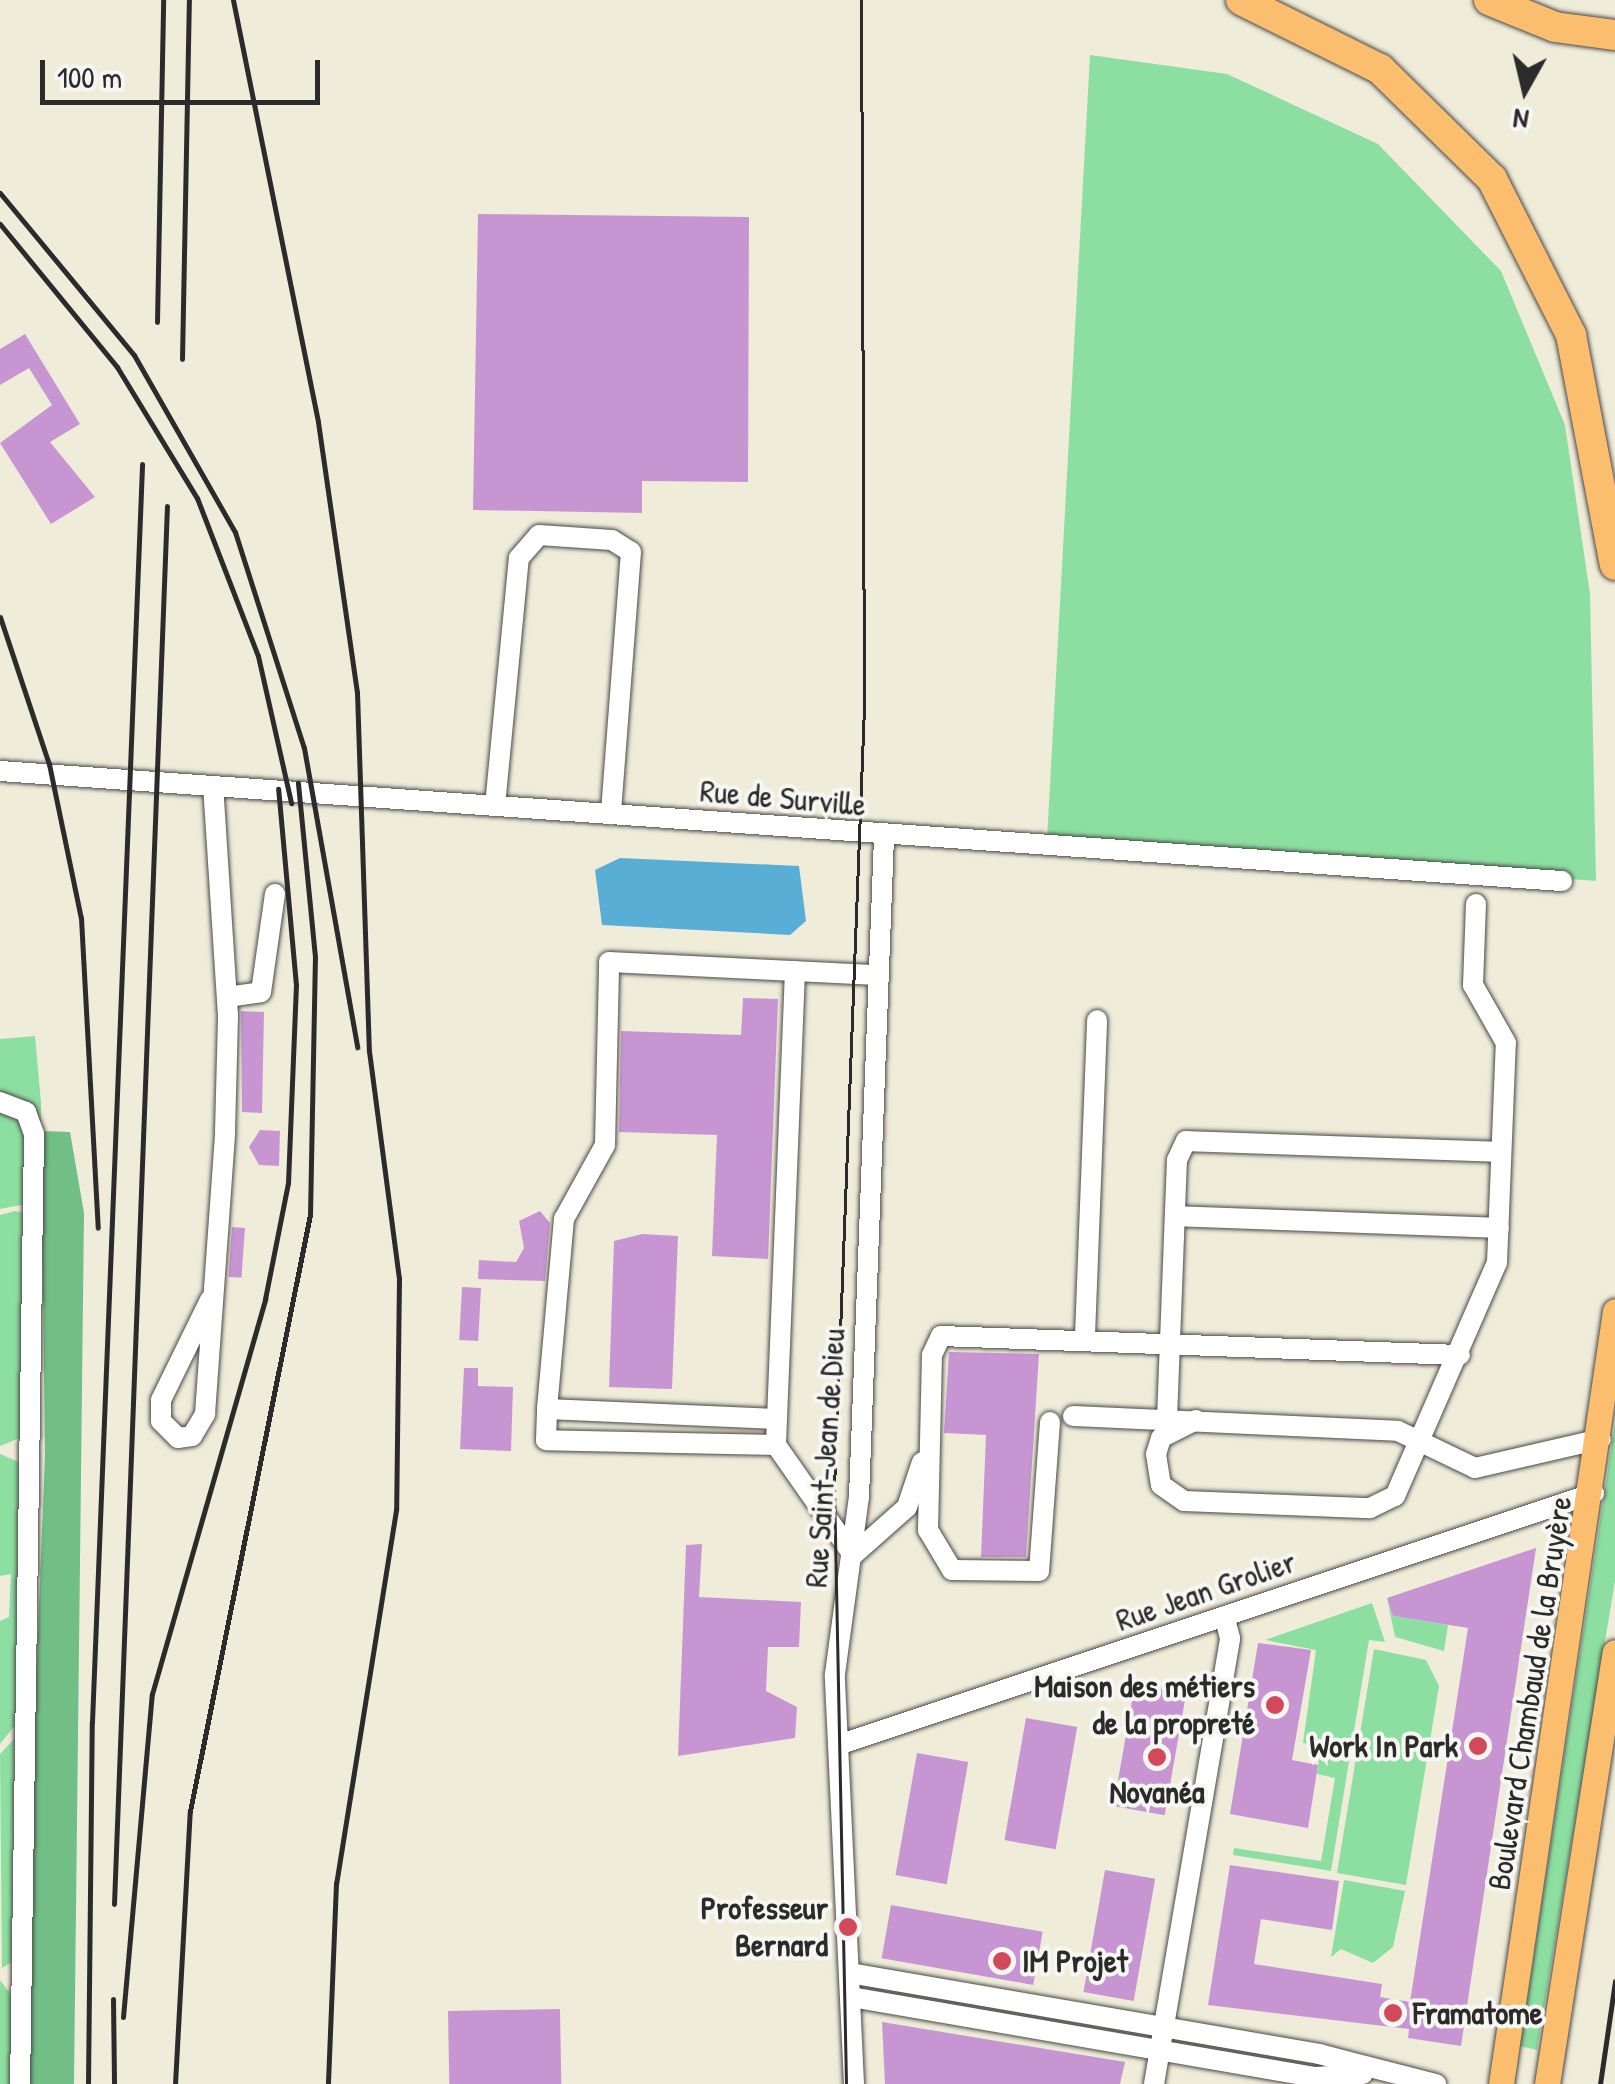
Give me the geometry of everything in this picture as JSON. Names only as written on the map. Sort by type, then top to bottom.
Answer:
[{"type":"highway","points":[[1241,0],[1380,69],[1492,179],[1571,336],[1615,566]]},
{"type":"highway","points":[[1488,0],[1601,35]]},
{"type":"main road","name":"Boulevard Chambaud de la Bruyère","points":[[1501,2084],[1594,1493],[1615,1311]]},
{"type":"main road","points":[[1547,2084],[1615,1652]]},
{"type":"street","points":[[495,806],[519,558],[539,535],[612,540],[631,552],[611,814]]},
{"type":"street","name":"Rue de Surville","points":[[0,770],[884,836],[1562,881]]},
{"type":"street","points":[[210,1300],[162,1400],[161,1422],[178,1438],[192,1436],[205,1414],[226,998],[213,786]]},
{"type":"street","name":"Rue Saint-Jean de Dieu","points":[[854,2084],[834,1674],[853,1555],[884,836]]},
{"type":"street","points":[[226,998],[261,992],[274,894]]},
{"type":"street","points":[[1196,1420],[1161,1438],[1156,1454],[1161,1485],[1184,1501],[1385,1504],[1495,1276],[1506,1043],[1472,985],[1476,904]]},
{"type":"street","points":[[776,1445],[546,1440],[564,1219],[605,1145],[609,962],[878,975]]},
{"type":"street","points":[[795,972],[776,1445],[853,1555],[907,1508],[929,1426]]},
{"type":"street","points":[[1084,1336],[1096,1020]]},
{"type":"street","points":[[0,1102],[26,1112],[34,1134],[20,2084]]},
{"type":"street","points":[[1167,1419],[1179,1151],[1194,1137],[1501,1152]]},
{"type":"street","points":[[1175,1216],[1498,1228]]},
{"type":"street","points":[[1050,1422],[1044,1561],[1032,1576],[952,1570],[936,1557],[928,1530],[929,1426],[941,1336],[1170,1338],[1460,1355]]},
{"type":"street","points":[[547,1408],[777,1420]]},
{"type":"street","points":[[1073,1416],[1196,1420],[1419,1438],[1475,1468],[1600,1439]]},
{"type":"street","name":"Rue Jean Grolier","points":[[838,1745],[1594,1493]]},
{"type":"street","points":[[1154,2084],[1230,1638],[1225,1619]]},
{"type":"street","points":[[850,1973],[1319,2054],[1375,2074],[1436,2084]]},
{"type":"street","points":[[851,1997],[1315,2077],[1375,2074]]},
{"type":"green space","points":[[1090,55],[1227,74],[1378,144],[1501,271],[1565,425],[1590,594],[1596,881],[1047,840]]},
{"type":"green space","points":[[35,1036],[41,1131],[0,1097],[0,1039]]},
{"type":"green space","points":[[0,1106],[26,1120],[26,1204],[0,1209]]},
{"type":"green space","points":[[41,1131],[70,1132],[84,1213],[74,2084],[30,2084],[26,1934],[45,1456]]},
{"type":"green space","points":[[24,1213],[22,1437],[0,1446],[0,1215]]},
{"type":"green space","points":[[1615,1423],[1615,1581],[1537,2050],[1520,2046]]},
{"type":"green space","points":[[0,1454],[26,1465],[17,1723],[0,1744],[0,1621],[9,1617],[11,1574],[0,1576]]},
{"type":"green space","points":[[1387,1598],[1393,1616],[1448,1625],[1444,1651],[1395,1637]]},
{"type":"green space","points":[[1372,1603],[1385,1642],[1369,1640],[1331,1871],[1233,1855],[1234,1848],[1321,1861],[1335,1778],[1317,1774],[1321,1746],[1303,1743],[1316,1650],[1265,1640]]},
{"type":"green space","points":[[1374,1649],[1426,1660],[1439,1686],[1406,1885],[1337,1873]]},
{"type":"green space","points":[[15,1738],[12,1962],[2,1968],[0,1754]]},
{"type":"green space","points":[[1344,1880],[1405,1891],[1393,1947],[1373,1963],[1341,1949],[1331,1957]]},
{"type":"green space","points":[[0,1980],[12,1996],[16,2084],[0,2084]]},
{"type":"water","points":[[620,858],[799,866],[806,921],[790,935],[602,925],[595,870]]},
{"type":"building","points":[[478,214],[749,217],[748,482],[642,481],[642,513],[473,510]]},
{"type":"building","points":[[25,334],[80,424],[50,442],[95,497],[51,524],[0,443],[52,405],[29,368],[0,385],[0,349]]},
{"type":"building","points":[[743,998],[778,999],[768,1259],[712,1256],[717,1135],[619,1132],[621,1031],[741,1035]]},
{"type":"building","points":[[241,1011],[264,1012],[262,1113],[242,1112]]},
{"type":"building","points":[[260,1130],[280,1131],[279,1166],[259,1165],[249,1147]]},
{"type":"building","points":[[540,1211],[550,1223],[545,1281],[478,1279],[479,1260],[516,1262],[524,1248],[519,1221]]},
{"type":"building","points":[[232,1227],[245,1228],[241,1278],[229,1277]]},
{"type":"building","points":[[642,1234],[678,1236],[672,1389],[609,1387],[614,1241]]},
{"type":"building","points":[[462,1287],[481,1288],[478,1341],[459,1340]]},
{"type":"building","points":[[949,1352],[1039,1354],[1026,1557],[981,1557],[986,1435],[944,1433]]},
{"type":"building","points":[[464,1368],[478,1368],[478,1386],[513,1387],[511,1451],[460,1449]]},
{"type":"building","points":[[702,1544],[699,1597],[801,1602],[799,1647],[768,1647],[766,1691],[797,1707],[795,1738],[678,1756],[686,1545]]},
{"type":"building","name":"Work In Park","points":[[1536,1548],[1461,2046],[1408,2038],[1409,2029],[1208,2005],[1230,1865],[1339,1881],[1332,1930],[1261,1919],[1254,1964],[1382,1984],[1380,1997],[1410,2002],[1468,1628],[1393,1616],[1387,1598]]},
{"type":"building","name":"Maison des métiers de la propreté","points":[[1258,1643],[1311,1650],[1292,1760],[1318,1765],[1308,1828],[1230,1814]]},
{"type":"building","points":[[1135,1684],[1186,1693],[1165,1815],[1113,1806]]},
{"type":"building","points":[[1026,1718],[1077,1727],[1056,1849],[1004,1840]]},
{"type":"building","points":[[917,1753],[968,1762],[947,1884],[895,1875]]},
{"type":"building","points":[[1105,1870],[1155,1879],[1134,2001],[1083,1992]]},
{"type":"building","points":[[891,1905],[1043,1932],[1033,1985],[882,1958]]},
{"type":"building","points":[[560,2009],[561,2084],[449,2084],[448,2011]]},
{"type":"building","points":[[882,2022],[1125,2062],[1120,2084],[885,2084]]},
{"type":"tram line","points":[[846,2084],[834,1488],[864,706],[861,0]]},
{"type":"railway","points":[[157,322],[163,0]]},
{"type":"railway","points":[[182,359],[189,0]]},
{"type":"railway","points":[[233,0],[318,422],[357,692],[369,1051],[399,1278],[396,1510],[336,1883],[328,2084]]},
{"type":"railway","points":[[0,193],[134,355],[235,532],[304,748],[357,1047]]},
{"type":"railway","points":[[0,224],[117,367],[197,498],[258,656],[291,803]]},
{"type":"railway","points":[[88,2084],[92,1722],[142,464]]},
{"type":"railway","points":[[114,1904],[167,506]]},
{"type":"railway","points":[[0,617],[49,764],[81,918],[98,1228]]},
{"type":"railway","points":[[175,2084],[190,1811],[310,1215],[315,957],[298,783]]},
{"type":"railway","points":[[123,2017],[152,1694],[265,1299],[288,1183],[296,985],[278,789]]},
{"type":"railway","points":[[1600,2084],[1615,1981]]},
{"type":"railway","points":[[113,1999],[114,2084]]},
{"type":"place","name":"Maison des métiers de la propreté","points":[[1275,1705]]},
{"type":"place","name":"Work In Park","points":[[1478,1746]]},
{"type":"place","name":"Novanéa","points":[[1157,1757]]},
{"type":"place","name":"Professeur Bernard","points":[[848,1927]]},
{"type":"place","name":"IM Projet","points":[[1002,1961]]},
{"type":"place","name":"Framatome","points":[[1393,2013]]}]
